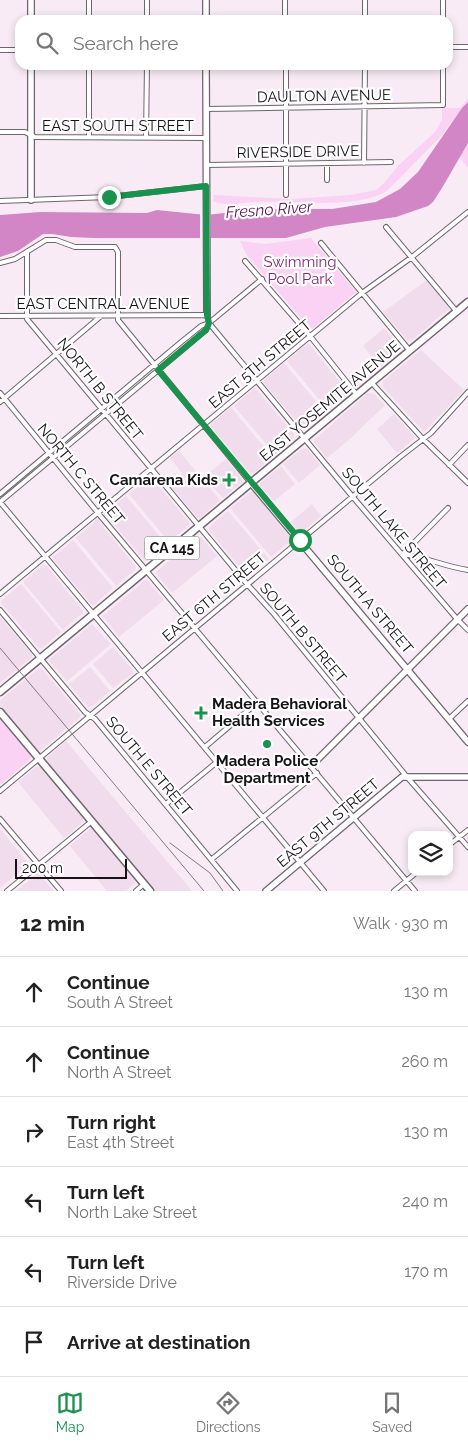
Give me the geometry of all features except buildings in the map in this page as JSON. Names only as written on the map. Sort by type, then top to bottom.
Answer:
[{"type":"main road","name":"EAST YOSEMITE AVENUE","points":[[0,692],[468,302]]},
{"type":"main road","points":[[0,712],[150,891]]},
{"type":"street","points":[[31,0],[31,15]]},
{"type":"street","points":[[89,0],[89,15]]},
{"type":"street","points":[[147,0],[147,15]]},
{"type":"street","points":[[206,0],[206,15]]},
{"type":"street","points":[[286,0],[286,15]]},
{"type":"street","points":[[365,0],[365,15]]},
{"type":"street","points":[[443,0],[443,15]]},
{"type":"street","points":[[453,47],[468,47]]},
{"type":"street","points":[[0,50],[15,50]]},
{"type":"street","points":[[31,70],[31,200]]},
{"type":"street","points":[[89,70],[89,137]]},
{"type":"street","points":[[146,137],[147,70]]},
{"type":"street","points":[[206,70],[206,240],[207,315],[209,323],[206,330],[0,502],[324,891]]},
{"type":"street","points":[[286,70],[286,195]]},
{"type":"street","points":[[364,163],[365,70]]},
{"type":"street","name":"DAULTON AVENUE","points":[[206,109],[443,105],[443,70]]},
{"type":"street","name":"EAST SOUTH STREET","points":[[0,132],[25,132],[35,137],[206,138]]},
{"type":"street","name":"RIVERSIDE DRIVE","points":[[206,165],[391,162]]},
{"type":"street","points":[[327,164],[327,180]]},
{"type":"street","points":[[0,201],[109,197],[206,186]]},
{"type":"street","name":"EAST 5TH STREET","points":[[0,594],[362,293],[412,257],[468,212]]},
{"type":"street","points":[[386,226],[457,312]]},
{"type":"street","points":[[0,263],[15,259],[40,243],[51,240],[75,247],[114,248],[118,252],[118,320],[251,483]]},
{"type":"street","points":[[321,243],[410,351]]},
{"type":"street","points":[[27,252],[27,316]]},
{"type":"street","points":[[246,261],[357,395]]},
{"type":"street","points":[[0,494],[202,326],[209,323],[262,280]]},
{"type":"street","name":"EAST CENTRAL AVENUE","points":[[0,316],[207,315]]},
{"type":"street","name":"NORTH B STREET","points":[[27,316],[27,319],[199,526]]},
{"type":"street","points":[[0,402],[102,316]]},
{"type":"street","name":"SOUTH LAKE STREET","points":[[209,323],[352,496],[457,620],[468,630]]},
{"type":"street","points":[[372,382],[423,439],[468,484]]},
{"type":"street","name":"EAST 6TH STREET","points":[[0,791],[352,496],[432,433],[468,392]]},
{"type":"street","name":"NORTH C STREET","points":[[0,393],[52,458],[415,891]]},
{"type":"street","points":[[450,465],[468,445]]},
{"type":"street","name":"SOUTH A STREET","points":[[251,483],[468,742]]},
{"type":"street","points":[[403,554],[448,508]]},
{"type":"street","name":"SOUTH B STREET","points":[[199,526],[274,614],[407,777],[468,847]]},
{"type":"street","points":[[403,554],[468,570]]},
{"type":"street","points":[[311,766],[468,609]]},
{"type":"street","name":"SOUTH E STREET","points":[[0,610],[40,659],[90,716],[95,719],[237,891]]},
{"type":"street","points":[[449,720],[468,701]]},
{"type":"street","points":[[205,747],[258,702]]},
{"type":"street","points":[[166,804],[217,762]]},
{"type":"street","points":[[212,859],[317,773]]},
{"type":"street","name":"EAST 9TH STREET","points":[[266,891],[402,777],[407,777]]},
{"type":"street","points":[[407,777],[468,777]]},
{"type":"street","points":[[0,819],[61,891]]},
{"type":"street","points":[[7,891],[92,821]]},
{"type":"street","points":[[453,842],[468,830]]},
{"type":"street","points":[[394,891],[413,876]]},
{"type":"street","points":[[136,891],[144,884]]},
{"type":"shaded area","points":[[427,280],[449,306],[449,309],[411,341],[408,341],[383,312]]},
{"type":"shaded area","points":[[384,328],[400,350],[380,367],[363,346]]},
{"type":"shaded area","points":[[309,344],[347,391],[347,394],[328,410],[287,361]]},
{"type":"shaded area","points":[[421,350],[464,390],[424,432],[382,384],[383,381]]},
{"type":"shaded area","points":[[284,363],[325,412],[305,429],[264,383],[264,380]]},
{"type":"shaded area","points":[[254,388],[294,434],[294,438],[275,454],[234,406]]},
{"type":"shaded area","points":[[368,393],[374,394],[385,405],[327,458],[314,442],[315,439]]},
{"type":"shaded area","points":[[231,407],[272,457],[253,474],[250,473],[211,427],[211,424]]},
{"type":"shaded area","points":[[394,414],[414,436],[414,439],[397,453],[377,429]]},
{"type":"shaded area","points":[[304,448],[320,465],[299,483],[283,464]]},
{"type":"shaded area","points":[[179,451],[220,500],[200,518],[197,517],[169,484],[182,473],[170,458]]},
{"type":"shaded area","points":[[226,459],[242,479],[242,482],[223,498],[204,477]]},
{"type":"shaded area","points":[[281,466],[295,484],[274,501],[260,486],[260,483]]},
{"type":"shaded area","points":[[149,477],[189,522],[189,525],[169,542],[129,494]]},
{"type":"shaded area","points":[[251,492],[292,538],[291,541],[271,557],[230,508]]},
{"type":"shaded area","points":[[126,496],[166,544],[147,561],[108,517],[104,515],[104,512]]},
{"type":"shaded area","points":[[312,504],[321,516],[302,532],[299,532],[291,522]]},
{"type":"shaded area","points":[[228,511],[269,559],[249,576],[247,576],[209,530],[209,527]]},
{"type":"shaded area","points":[[98,518],[136,567],[116,586],[76,538]]},
{"type":"shaded area","points":[[198,536],[217,556],[172,593],[156,572]]},
{"type":"shaded area","points":[[73,540],[113,588],[94,605],[53,559]]},
{"type":"shaded area","points":[[43,565],[46,565],[83,611],[63,630],[23,582]]},
{"type":"shaded area","points":[[145,580],[164,600],[119,637],[103,616]]},
{"type":"shaded area","points":[[21,584],[61,632],[42,648],[39,648],[1,603]]},
{"type":"shaded area","points":[[0,617],[32,654],[32,657],[0,683]]},
{"type":"shaded area","points":[[92,624],[111,644],[67,681],[50,662],[50,659]]},
{"type":"shaded area","points":[[113,647],[133,670],[133,673],[113,688],[93,664]]},
{"type":"shaded area","points":[[90,667],[110,691],[91,707],[88,707],[69,684]]},
{"type":"shaded area","points":[[39,668],[42,669],[80,714],[80,717],[41,750],[38,750],[1,706],[0,702]]},
{"type":"shaded area","points":[[66,741],[192,891],[155,891],[47,761],[47,757]]},
{"type":"shaded area","points":[[36,767],[40,767],[83,818],[83,822],[64,838],[18,782]]},
{"type":"shaded area","points":[[91,828],[136,882],[126,891],[107,891],[70,846]]},
{"type":"shaded area","points":[[0,829],[29,864],[0,888]]},
{"type":"shaded area","points":[[38,873],[54,891],[16,891]]},
{"type":"green space","points":[[468,98],[468,168],[444,137],[455,117],[442,135],[387,191],[374,197],[323,203],[255,202],[229,204],[213,201],[214,195],[290,199],[350,195],[376,190],[398,166],[436,131],[442,119],[442,108],[460,108]]},
{"type":"green space","name":"Swimming Pool Park","points":[[311,238],[356,292],[311,330],[246,254],[240,241],[265,244]]},
{"type":"green space","points":[[0,719],[31,757],[29,761],[0,785]]},
{"type":"water","name":"Fresno River","points":[[468,102],[468,143],[442,188],[428,206],[396,217],[325,227],[286,238],[94,238],[43,234],[18,251],[0,257],[0,215],[41,212],[147,213],[157,210],[206,215],[260,209],[332,209],[376,202],[400,189],[418,172]]},
{"type":"pier","points":[[200,212],[211,212],[211,240],[200,240]]},
{"type":"railway","points":[[0,648],[204,891]]},
{"type":"railway","points":[[170,843],[210,873],[223,891]]},
{"type":"place","name":"Camarena Kids","points":[[229,480]]},
{"type":"place","name":"Madera Behavioral Health Services","points":[[201,713]]},
{"type":"place","name":"Madera Police Department","points":[[267,744]]},
{"type":"route","points":[[109,197],[206,186],[207,315],[209,323],[206,330],[158,370],[300,540]]}]
